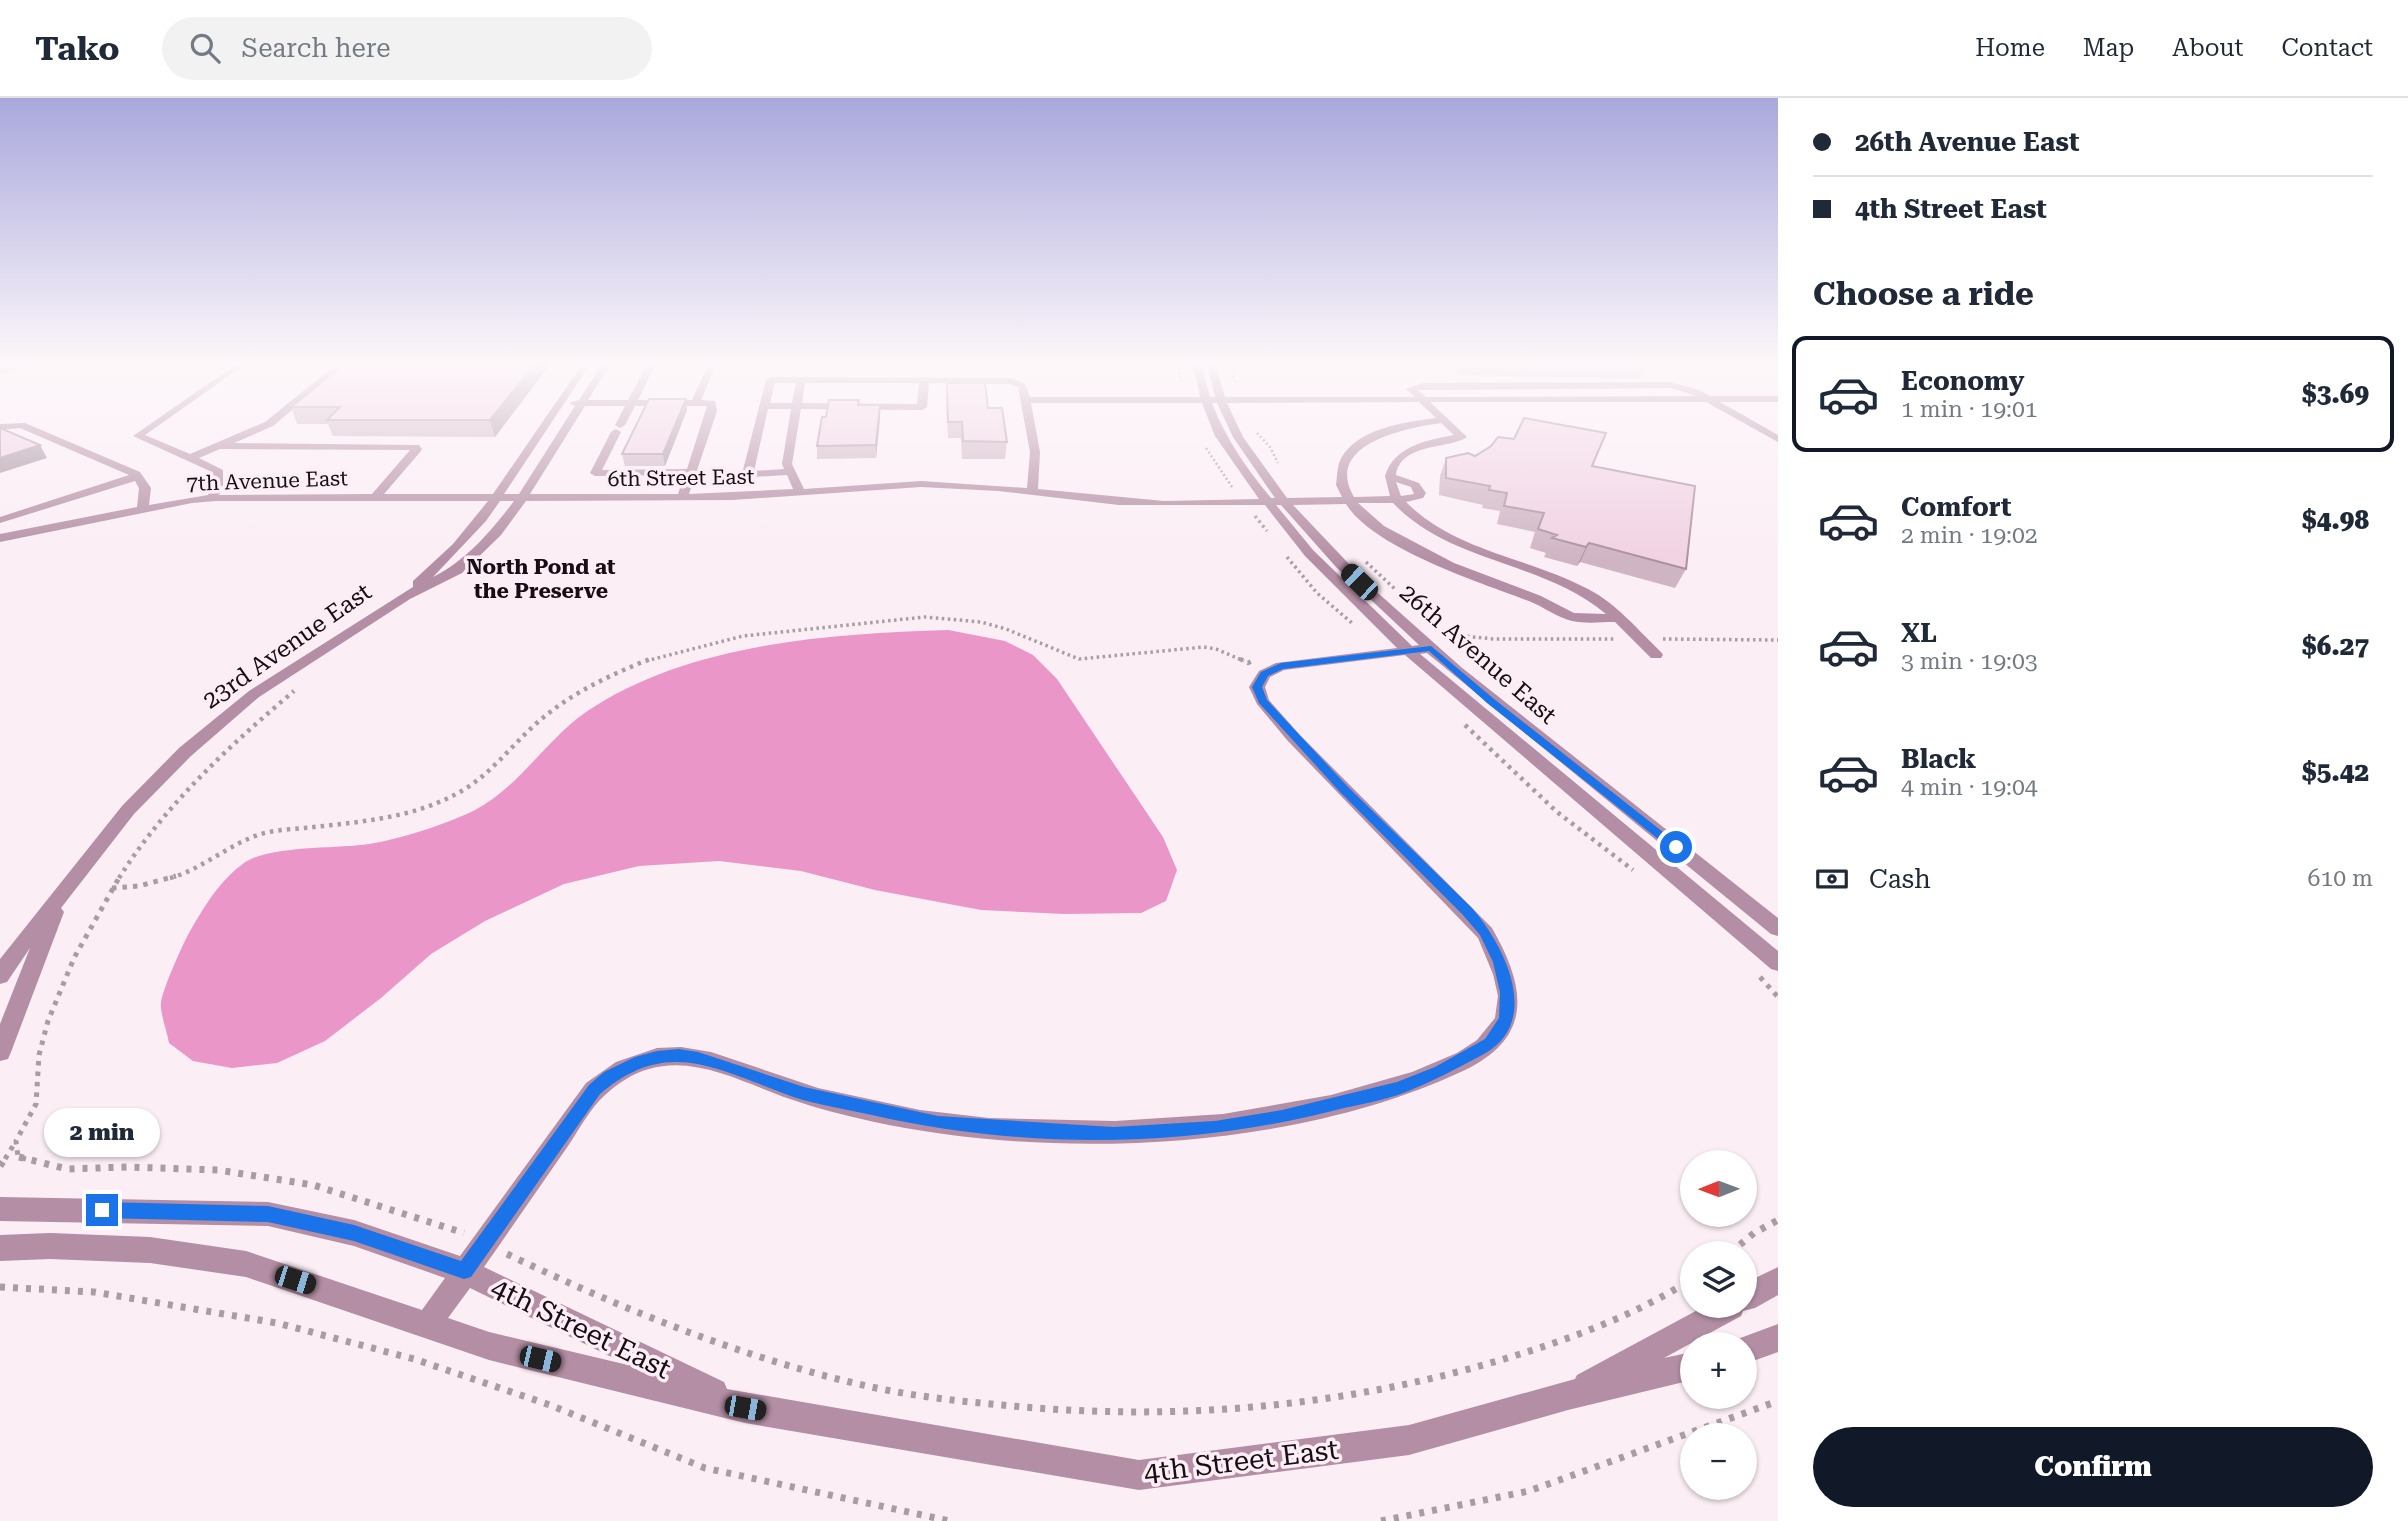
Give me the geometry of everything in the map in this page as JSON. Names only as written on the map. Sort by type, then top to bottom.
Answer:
[{"type":"street","points":[[31,429],[138,476],[145,488],[143,510]]},
{"type":"street","points":[[147,429],[138,436],[218,470],[217,489],[211,499]]},
{"type":"street","points":[[190,458],[259,429]]},
{"type":"street","points":[[405,596],[457,547],[496,497],[542,429]]},
{"type":"street","points":[[405,596],[457,570],[497,532],[565,429]]},
{"type":"street","points":[[618,429],[595,473],[690,472]]},
{"type":"street","points":[[682,498],[705,429]]},
{"type":"street","points":[[759,429],[748,470],[751,474],[790,472]]},
{"type":"street","points":[[792,429],[788,453],[790,472],[800,492]]},
{"type":"street","points":[[1030,429],[1037,472],[1032,491]]},
{"type":"street","name":"26th Avenue East","points":[[1218,429],[1268,503],[1309,553],[1409,650],[1471,706],[1778,963]]},
{"type":"street","name":"26th Avenue East","points":[[1234,429],[1284,500],[1329,553],[1433,641],[1490,701],[1778,929]]},
{"type":"street","points":[[1392,429],[1360,444],[1342,466],[1340,480],[1348,498],[1374,524],[1442,564],[1539,600],[1564,614],[1583,618],[1617,618]]},
{"type":"street","points":[[1454,429],[1462,437],[1432,443],[1409,452],[1392,469],[1390,476],[1397,499],[1414,515],[1446,536],[1493,559],[1581,590],[1617,618],[1656,655]]},
{"type":"street","points":[[1761,429],[1778,439]]},
{"type":"street","points":[[220,446],[410,446],[417,449],[374,498]]},
{"type":"street","points":[[1,519],[138,476]]},
{"type":"street","points":[[1390,476],[1408,481],[1420,493],[1414,498],[1397,499]]},
{"type":"street","name":"6th Street East","points":[[496,497],[754,497],[921,484],[1032,491],[1141,503],[1397,499]]},
{"type":"street","name":"7th Avenue East","points":[[0,538],[211,499],[496,497]]},
{"type":"street","points":[[1,519],[27,533]]},
{"type":"street","name":"23rd Avenue East","points":[[0,976],[14,954],[128,810],[185,752],[254,694],[405,596]]},
{"type":"street","points":[[428,1324],[594,1090],[609,1077],[657,1057],[679,1055],[698,1058],[804,1093],[938,1123],[1114,1134],[1215,1128],[1282,1117],[1399,1088],[1468,1058],[1490,1044],[1506,1018],[1507,992],[1500,962],[1485,933],[1293,737],[1262,701],[1257,687],[1264,674],[1281,666],[1409,650],[1433,641]]},
{"type":"street","name":"23rd Avenue East","points":[[0,1052],[60,896]]},
{"type":"street","name":"4th Street East","points":[[0,1209],[268,1214],[354,1233],[464,1271],[745,1408]]},
{"type":"street","name":"4th Street East","points":[[0,1248],[50,1246],[150,1250],[246,1264],[489,1346],[745,1408],[1139,1475],[1409,1440],[1568,1395],[1680,1369]]},
{"type":"street","points":[[1757,1291],[1778,1280]]},
{"type":"street","name":"4th Street East","points":[[1568,1395],[1709,1318]]},
{"type":"street","points":[[1757,1346],[1778,1338]]},
{"type":"path","points":[[112,888],[139,886],[175,877],[233,845],[264,833],[390,819],[434,804],[467,787],[492,768],[539,721],[578,693],[613,674],[651,659],[743,636],[925,617],[981,622],[1006,629],[1079,659],[1204,647],[1216,649],[1248,663],[1256,659]]},
{"type":"path","points":[[1433,641],[1778,640]]},
{"type":"path","points":[[0,1166],[36,1106],[37,1069],[48,1018],[67,970],[96,911],[175,803],[219,756],[302,684]]},
{"type":"path","points":[[1464,724],[1557,812],[1640,875]]},
{"type":"path","points":[[1754,971],[1778,997]]},
{"type":"path","points":[[16,1141],[19,1157],[67,1169],[127,1167],[218,1171],[313,1185],[455,1229],[668,1326],[780,1363],[877,1389],[980,1403],[1100,1412],[1231,1412],[1372,1394],[1477,1370],[1575,1336],[1680,1287]]},
{"type":"path","points":[[1744,1241],[1778,1220]]},
{"type":"path","points":[[0,1287],[94,1292],[277,1323],[414,1359],[550,1405],[705,1468],[950,1521]]},
{"type":"path","points":[[1381,1521],[1529,1491],[1778,1401]]},
{"type":"shaded area","points":[[948,630],[1005,641],[1033,655],[1057,679],[1163,837],[1177,870],[1166,901],[1141,913],[1065,914],[981,910],[875,890],[801,871],[719,861],[639,866],[564,884],[485,921],[431,954],[381,998],[325,1041],[277,1063],[232,1068],[193,1061],[169,1043],[161,1002],[173,967],[206,904],[227,878],[255,857],[286,850],[381,842],[464,815],[505,789],[586,712],[626,689],[669,671],[760,647],[855,635]]},
{"type":"building","points":[[0,429],[40,445],[0,458]]},
{"type":"building","points":[[634,429],[673,429],[663,454],[622,454]]},
{"type":"building","points":[[820,429],[878,429],[876,445],[817,446]]},
{"type":"building","points":[[962,429],[1005,429],[1007,442],[963,441]]},
{"type":"building","points":[[1519,429],[1586,429],[1606,433],[1592,466],[1695,486],[1686,569],[1589,543],[1586,547],[1552,538],[1557,535],[1538,529],[1544,513],[1504,506],[1507,493],[1489,490],[1490,486],[1446,478],[1446,458],[1468,453],[1475,456],[1491,446],[1498,437],[1514,439]]},
{"type":"district","name":"North Pond at the Preserve","points":[[541,579]]},
{"type":"route","points":[[102,1210],[268,1214],[354,1233],[464,1271],[594,1090],[609,1077],[657,1057],[679,1055],[698,1058],[804,1093],[938,1123],[1114,1134],[1215,1128],[1282,1117],[1399,1088],[1440,1071],[1490,1044],[1500,1030],[1506,1018],[1507,992],[1500,962],[1485,933],[1467,911],[1293,737],[1262,701],[1257,687],[1260,679],[1272,669],[1281,666],[1431,648],[1490,701],[1676,847]]}]
